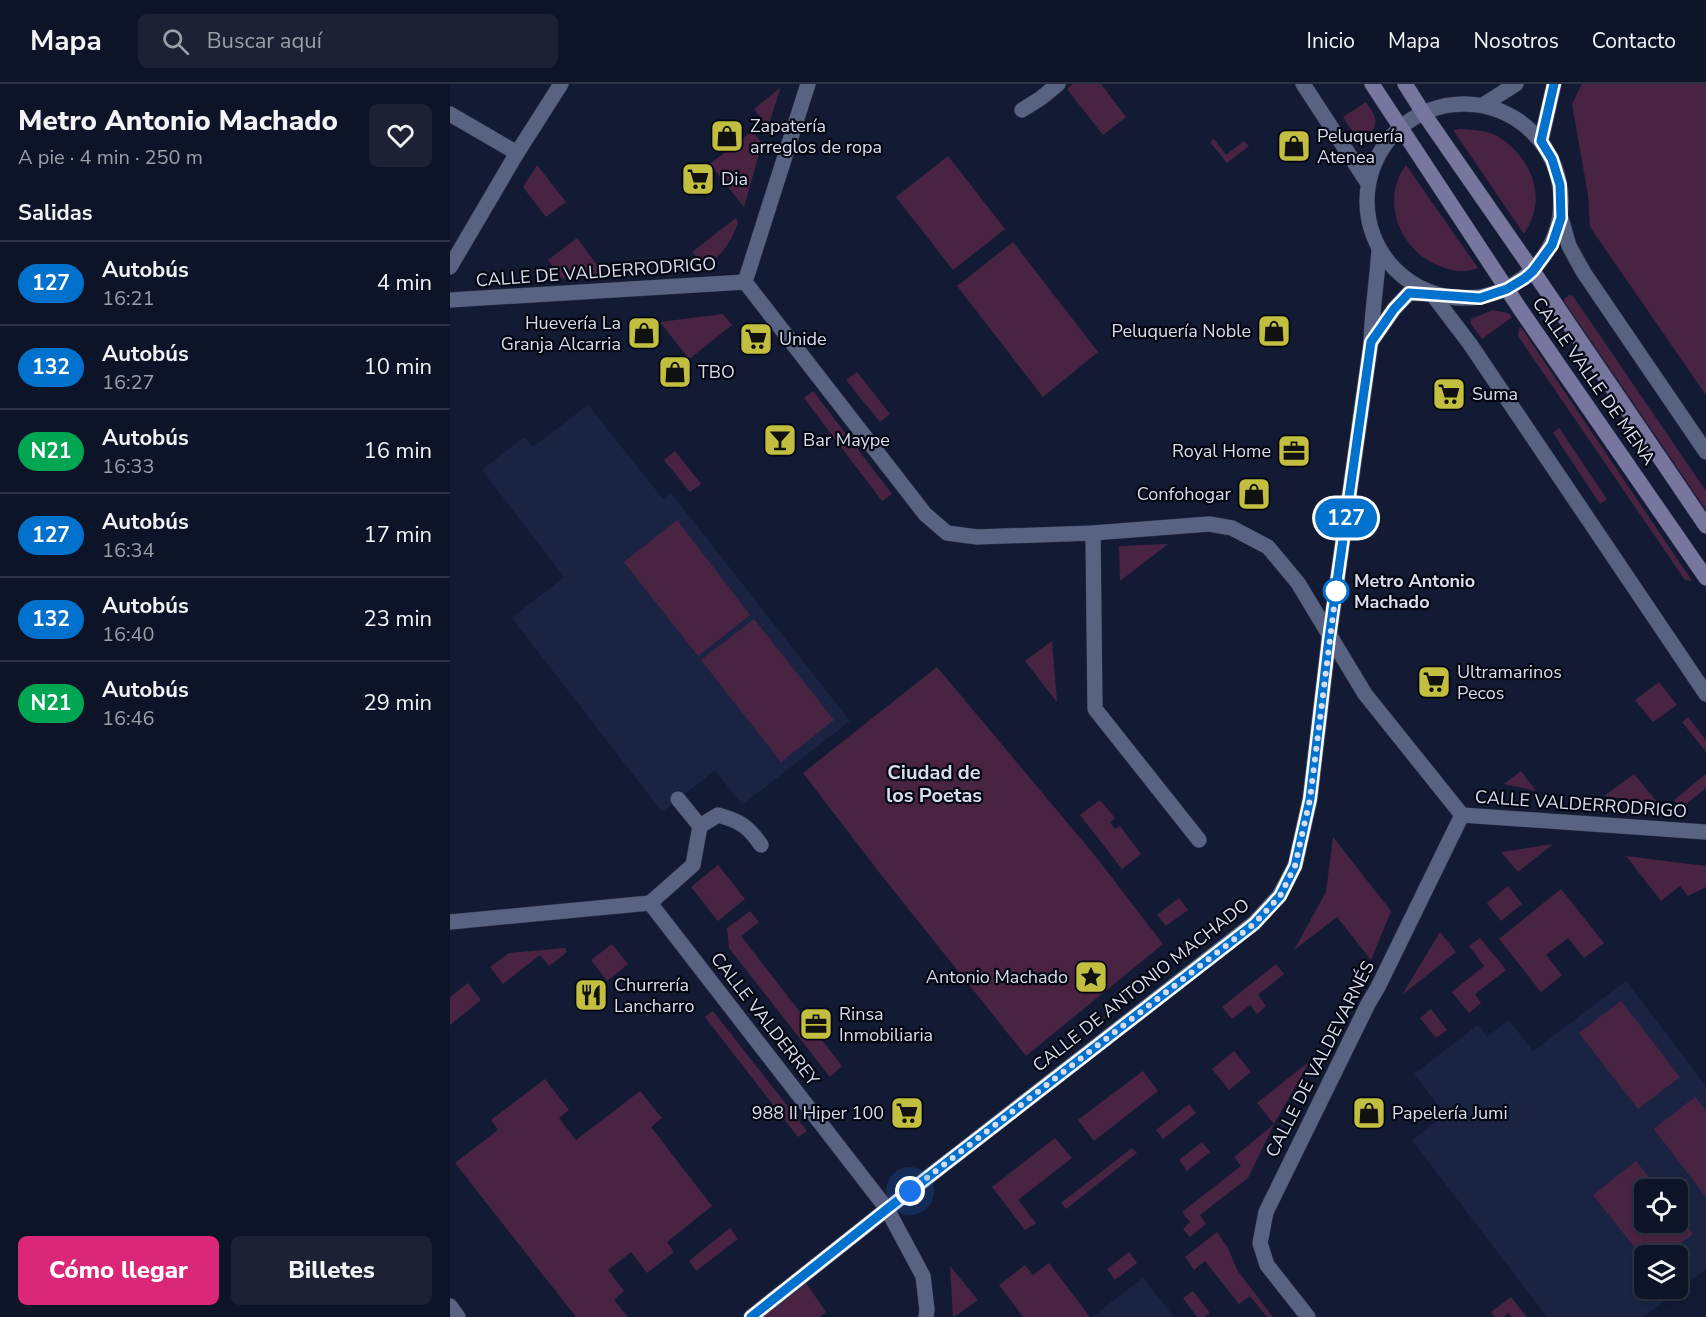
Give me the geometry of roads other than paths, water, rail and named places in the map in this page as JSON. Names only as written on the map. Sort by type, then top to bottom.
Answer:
[{"type":"main road","name":"CALLE VALLE DE MENA","points":[[1372,84],[1507,289],[1706,578]]},
{"type":"main road","name":"CALLE VALLE DE MENA","points":[[1405,84],[1706,526]]},
{"type":"street","points":[[450,267],[517,153],[561,84]]},
{"type":"street","points":[[745,282],[808,84]]},
{"type":"street","points":[[1022,110],[1058,84]]},
{"type":"street","points":[[1303,84],[1367,182]]},
{"type":"street","points":[[1483,105],[1516,84]]},
{"type":"street","points":[[1541,141],[1554,84]]},
{"type":"street","points":[[1561,218],[1552,245],[1533,271],[1507,289],[1480,298],[1432,294],[1410,283],[1379,250],[1370,231],[1367,182],[1379,151],[1400,126],[1424,114],[1442,106],[1468,103],[1483,105],[1510,116],[1541,141],[1552,159],[1560,185],[1561,218],[1569,246],[1584,273],[1706,452]]},
{"type":"street","points":[[450,114],[517,153]]},
{"type":"street","name":"CALLE DE ANTONIO MACHADO","points":[[751,1317],[1254,924],[1280,896],[1295,866],[1310,799],[1329,638],[1371,342],[1379,250]]},
{"type":"street","name":"CALLE DE VALDERRODRIGO","points":[[450,300],[745,282]]},
{"type":"street","name":"CALLE VALDERRODRIGO","points":[[745,282],[925,514],[947,533],[977,537],[1093,533],[1209,525],[1232,528],[1268,547],[1298,584],[1365,694],[1462,815],[1706,832]]},
{"type":"street","name":"CALLE DE ANTONIO MACHADO","points":[[1371,342],[1394,309],[1409,293],[1432,294]]},
{"type":"street","points":[[1432,294],[1470,344],[1706,694]]},
{"type":"street","points":[[1093,533],[1095,709],[1199,840]]},
{"type":"street","points":[[678,800],[700,826]]},
{"type":"street","points":[[450,922],[650,903],[693,865],[700,826],[718,815],[736,820],[751,830],[761,845]]},
{"type":"street","name":"CALLE DE VALDEVARNÉS","points":[[1308,1317],[1267,1265],[1260,1243],[1266,1212],[1462,815]]},
{"type":"street","name":"CALLE VALDERREY","points":[[650,903],[887,1209],[923,1276],[926,1317]]},
{"type":"street","points":[[450,1306],[458,1317]]},
{"type":"place","name":"Zapatería arreglos de ropa","points":[[727,136]]},
{"type":"place","name":"Peluquería Atenea","points":[[1294,146]]},
{"type":"place","name":"Dia","points":[[698,179]]},
{"type":"place","name":"Peluquería Noble","points":[[1274,331]]},
{"type":"place","name":"Huevería La Granja Alcarria","points":[[644,333]]},
{"type":"place","name":"Unide","points":[[756,339]]},
{"type":"place","name":"TBO","points":[[675,372]]},
{"type":"place","name":"Suma","points":[[1449,394]]},
{"type":"place","name":"Bar Maype","points":[[780,440]]},
{"type":"place","name":"Royal Home","points":[[1294,451]]},
{"type":"place","name":"Confohogar","points":[[1254,494]]},
{"type":"place","name":"Metro Antonio Machado","points":[[1336,591]]},
{"type":"place","name":"Ultramarinos Pecos","points":[[1434,682]]},
{"type":"place","name":"Antonio Machado","points":[[1091,977]]},
{"type":"place","name":"Churrería Lancharro","points":[[591,995]]},
{"type":"place","name":"Rinsa Inmobiliaria","points":[[816,1024]]},
{"type":"place","name":"988 II Hiper 100","points":[[907,1113]]},
{"type":"place","name":"Papelería Jumi","points":[[1369,1113]]},
{"type":"district","name":"Ciudad de los Poetas","points":[[934,784]]}]
